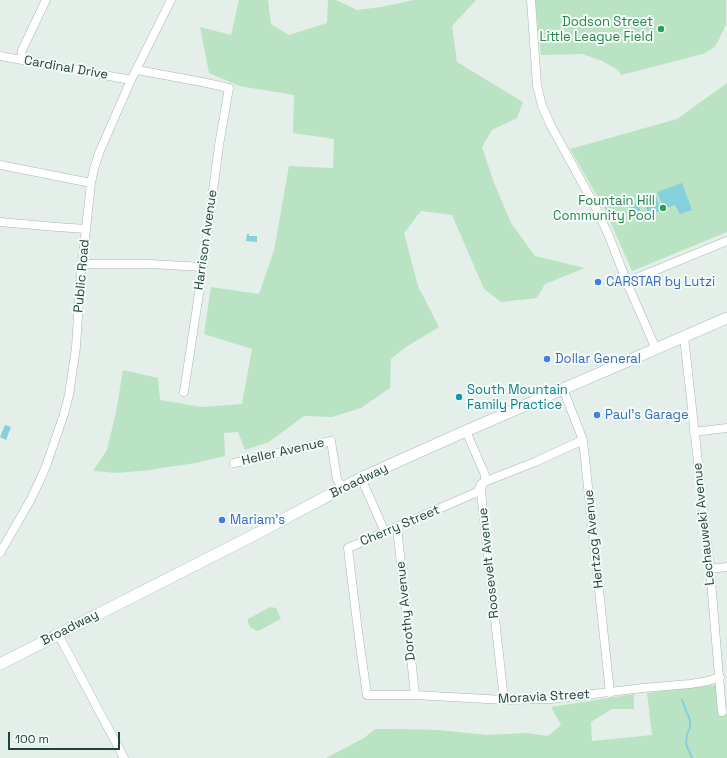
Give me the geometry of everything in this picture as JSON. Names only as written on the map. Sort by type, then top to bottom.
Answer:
[{"type":"main road","name":"Broadway","points":[[0,664],[229,548],[361,478],[727,318]]},
{"type":"street","points":[[21,60],[22,50],[46,0]]},
{"type":"street","name":"Public Road","points":[[0,553],[31,499],[45,469],[69,395],[76,347],[82,264],[91,183],[94,169],[99,153],[131,80],[171,0]]},
{"type":"street","points":[[531,0],[539,99],[548,120],[595,206],[656,349]]},
{"type":"street","name":"Cardinal Drive","points":[[0,56],[131,80]]},
{"type":"street","name":"Harrison Avenue","points":[[137,70],[229,88],[219,145],[203,267],[184,392]]},
{"type":"street","points":[[0,165],[91,183]]},
{"type":"street","points":[[0,222],[57,228],[86,229]]},
{"type":"street","points":[[628,285],[634,280],[727,241]]},
{"type":"street","points":[[82,264],[150,264],[203,267]]},
{"type":"street","name":"Lechauweki Avenue","points":[[684,337],[710,569],[722,712]]},
{"type":"street","name":"Hertzog Avenue","points":[[563,389],[583,440],[610,693]]},
{"type":"street","points":[[694,432],[727,428]]},
{"type":"street","name":"Roosevelt Avenue","points":[[466,431],[485,475],[481,492],[504,700]]},
{"type":"street","name":"Cherry Street","points":[[367,695],[348,548],[475,493],[484,482],[536,462],[583,440]]},
{"type":"street","name":"Heller Avenue","points":[[234,463],[331,441],[337,479],[342,488]]},
{"type":"street","points":[[361,478],[386,532]]},
{"type":"street","name":"Dorothy Avenue","points":[[397,527],[415,695]]},
{"type":"street","points":[[710,569],[727,567]]},
{"type":"street","points":[[58,634],[124,758]]},
{"type":"street","name":"Moravia Street","points":[[367,695],[415,695],[504,700],[551,699],[690,684],[720,677]]},
{"type":"green space","points":[[239,0],[268,0],[271,24],[289,35],[327,23],[328,0],[336,0],[357,10],[414,0],[476,0],[452,26],[457,62],[523,102],[517,118],[492,130],[482,147],[494,183],[511,223],[535,256],[585,268],[545,284],[537,298],[501,302],[484,289],[452,215],[421,211],[404,233],[418,286],[439,327],[406,347],[391,359],[390,388],[361,408],[332,417],[304,416],[269,442],[245,450],[238,432],[224,433],[225,456],[196,463],[151,470],[117,473],[93,471],[107,450],[116,412],[123,370],[158,378],[160,400],[202,407],[242,404],[252,349],[204,334],[211,287],[259,294],[274,250],[289,166],[333,168],[334,139],[293,133],[294,95],[239,86],[209,73],[200,27],[231,35]]},
{"type":"green space","points":[[535,0],[726,0],[726,25],[715,47],[703,54],[621,75],[618,70],[602,61],[583,54],[541,55]]},
{"type":"green space","points":[[727,83],[727,232],[632,271],[604,208],[570,149],[677,119]]},
{"type":"green space","points":[[270,607],[276,608],[281,619],[258,631],[251,628],[248,623],[248,619]]},
{"type":"green space","points":[[723,684],[727,714],[727,758],[326,758],[364,738],[375,729],[438,730],[487,735],[526,733],[548,736],[561,725],[551,707],[634,694],[634,709],[612,709],[591,722],[592,741],[652,735],[647,693]]},
{"type":"water","points":[[682,183],[692,210],[680,214],[675,205],[664,209],[657,192]]},
{"type":"water","points":[[655,194],[661,210],[649,215],[643,198]]},
{"type":"water","points":[[638,203],[642,215],[634,218],[630,205]]},
{"type":"water","points":[[247,234],[249,234],[249,236],[257,236],[257,242],[246,241]]},
{"type":"water","points":[[5,425],[11,427],[6,440],[0,437]]},
{"type":"waterway","points":[[682,700],[690,720],[690,728],[687,734],[686,744],[692,758]]},
{"type":"place","name":"Dodson Street Little League Field","points":[[661,29]]},
{"type":"place","name":"Fountain Hill Community Pool","points":[[663,208]]},
{"type":"place","name":"CARSTAR by Lutzi","points":[[598,282]]},
{"type":"place","name":"Dollar General","points":[[547,359]]},
{"type":"place","name":"South Mountain Family Practice","points":[[459,397]]},
{"type":"place","name":"Paul's Garage","points":[[597,415]]},
{"type":"place","name":"Mariam's","points":[[222,520]]}]
